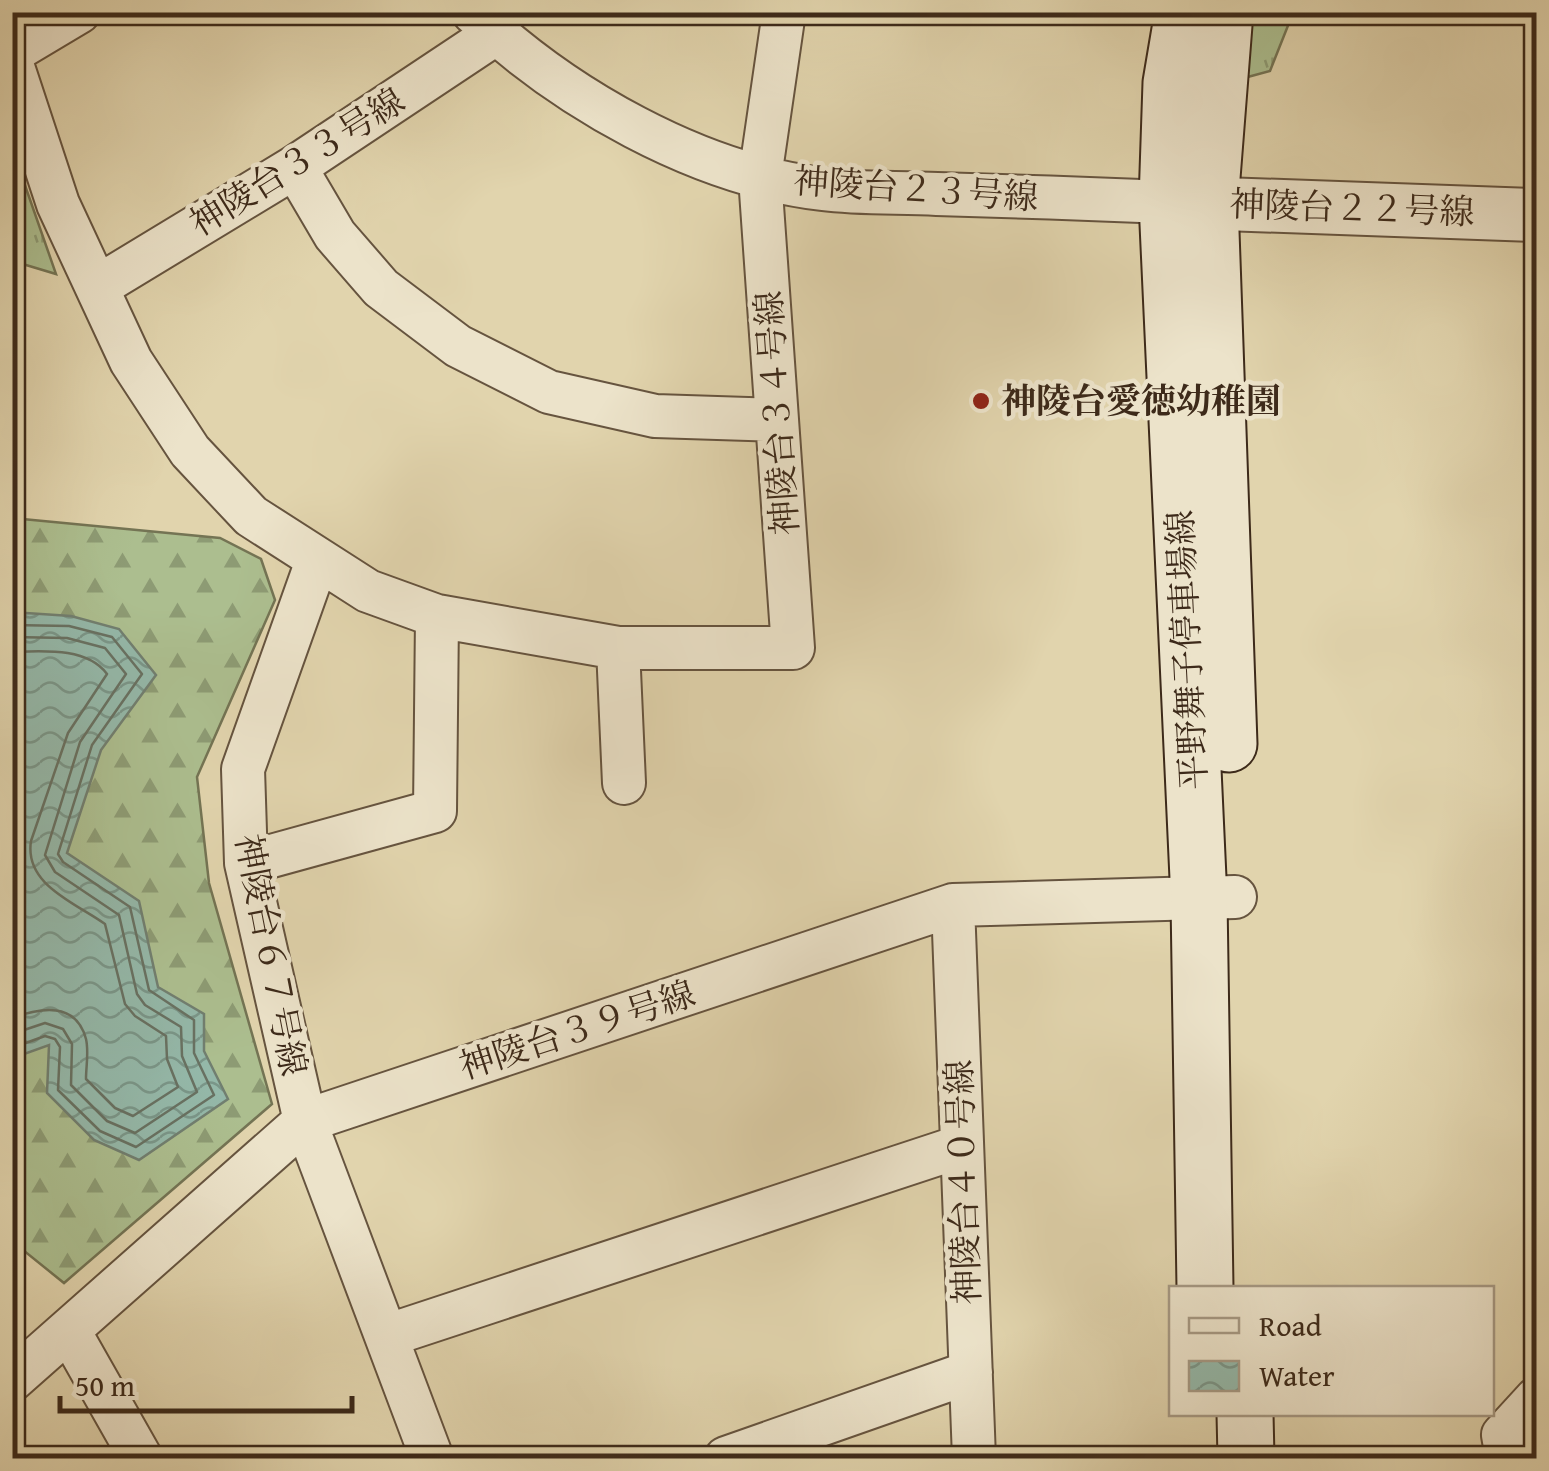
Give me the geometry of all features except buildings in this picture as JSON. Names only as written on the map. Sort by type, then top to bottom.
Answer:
[{"type":"main road","name":"平野舞子停車場線","points":[[1183,12],[1171,83],[1188,202],[1217,899],[1242,1286]]},
{"type":"main road","name":"平野舞子停車場線","points":[[1188,202],[1225,12]]},
{"type":"main road","name":"平野舞子停車場線","points":[[1205,1286],[1217,899]]},
{"type":"main road","points":[[1207,1416],[1208,1458]]},
{"type":"main road","points":[[1245,1416],[1246,1458]]},
{"type":"street","points":[[12,52],[79,12]]},
{"type":"street","name":"神陵台３４号線","points":[[618,648],[794,648],[760,177],[784,12]]},
{"type":"street","name":"神陵台２３号線","points":[[484,23],[614,118],[708,160],[760,177],[824,190],[1188,202]]},
{"type":"street","name":"神陵台３３号線","points":[[97,287],[295,167],[484,23]]},
{"type":"street","points":[[12,64],[58,204],[131,361],[190,452],[250,516],[368,591],[438,616],[618,648],[624,783]]},
{"type":"street","points":[[295,167],[336,235],[380,288],[458,346],[548,392],[656,416],[777,420]]},
{"type":"street","name":"神陵台２２号線","points":[[1188,202],[1536,215]]},
{"type":"street","name":"神陵台６７号線","points":[[317,561],[242,768],[246,863],[305,1121],[432,1458]]},
{"type":"street","points":[[246,863],[435,811],[438,616]]},
{"type":"street","name":"神陵台３９号線","points":[[12,1380],[305,1121],[953,905],[1217,899]]},
{"type":"street","name":"神陵台４０号線","points":[[953,905],[974,1458]]},
{"type":"street","points":[[386,1336],[962,1146]]},
{"type":"street","points":[[68,1330],[141,1458]]},
{"type":"street","points":[[726,1458],[970,1372]]},
{"type":"street","points":[[1505,1446],[1536,1399]]},
{"type":"green space","points":[[1253,13],[1293,13],[1270,71],[1244,78]]},
{"type":"green space","points":[[13,151],[56,274],[16,262],[13,267]]},
{"type":"green space","points":[[12,518],[220,538],[261,559],[275,600],[197,777],[209,883],[272,1104],[64,1283],[13,1242]]},
{"type":"water","points":[[12,615],[71,616],[119,629],[156,675],[101,750],[67,853],[139,901],[158,987],[204,1014],[204,1051],[228,1099],[139,1160],[94,1140],[47,1093],[49,1045],[13,1058]]},
{"type":"place","name":"神陵台愛徳幼稚園","points":[[981,401]]}]
